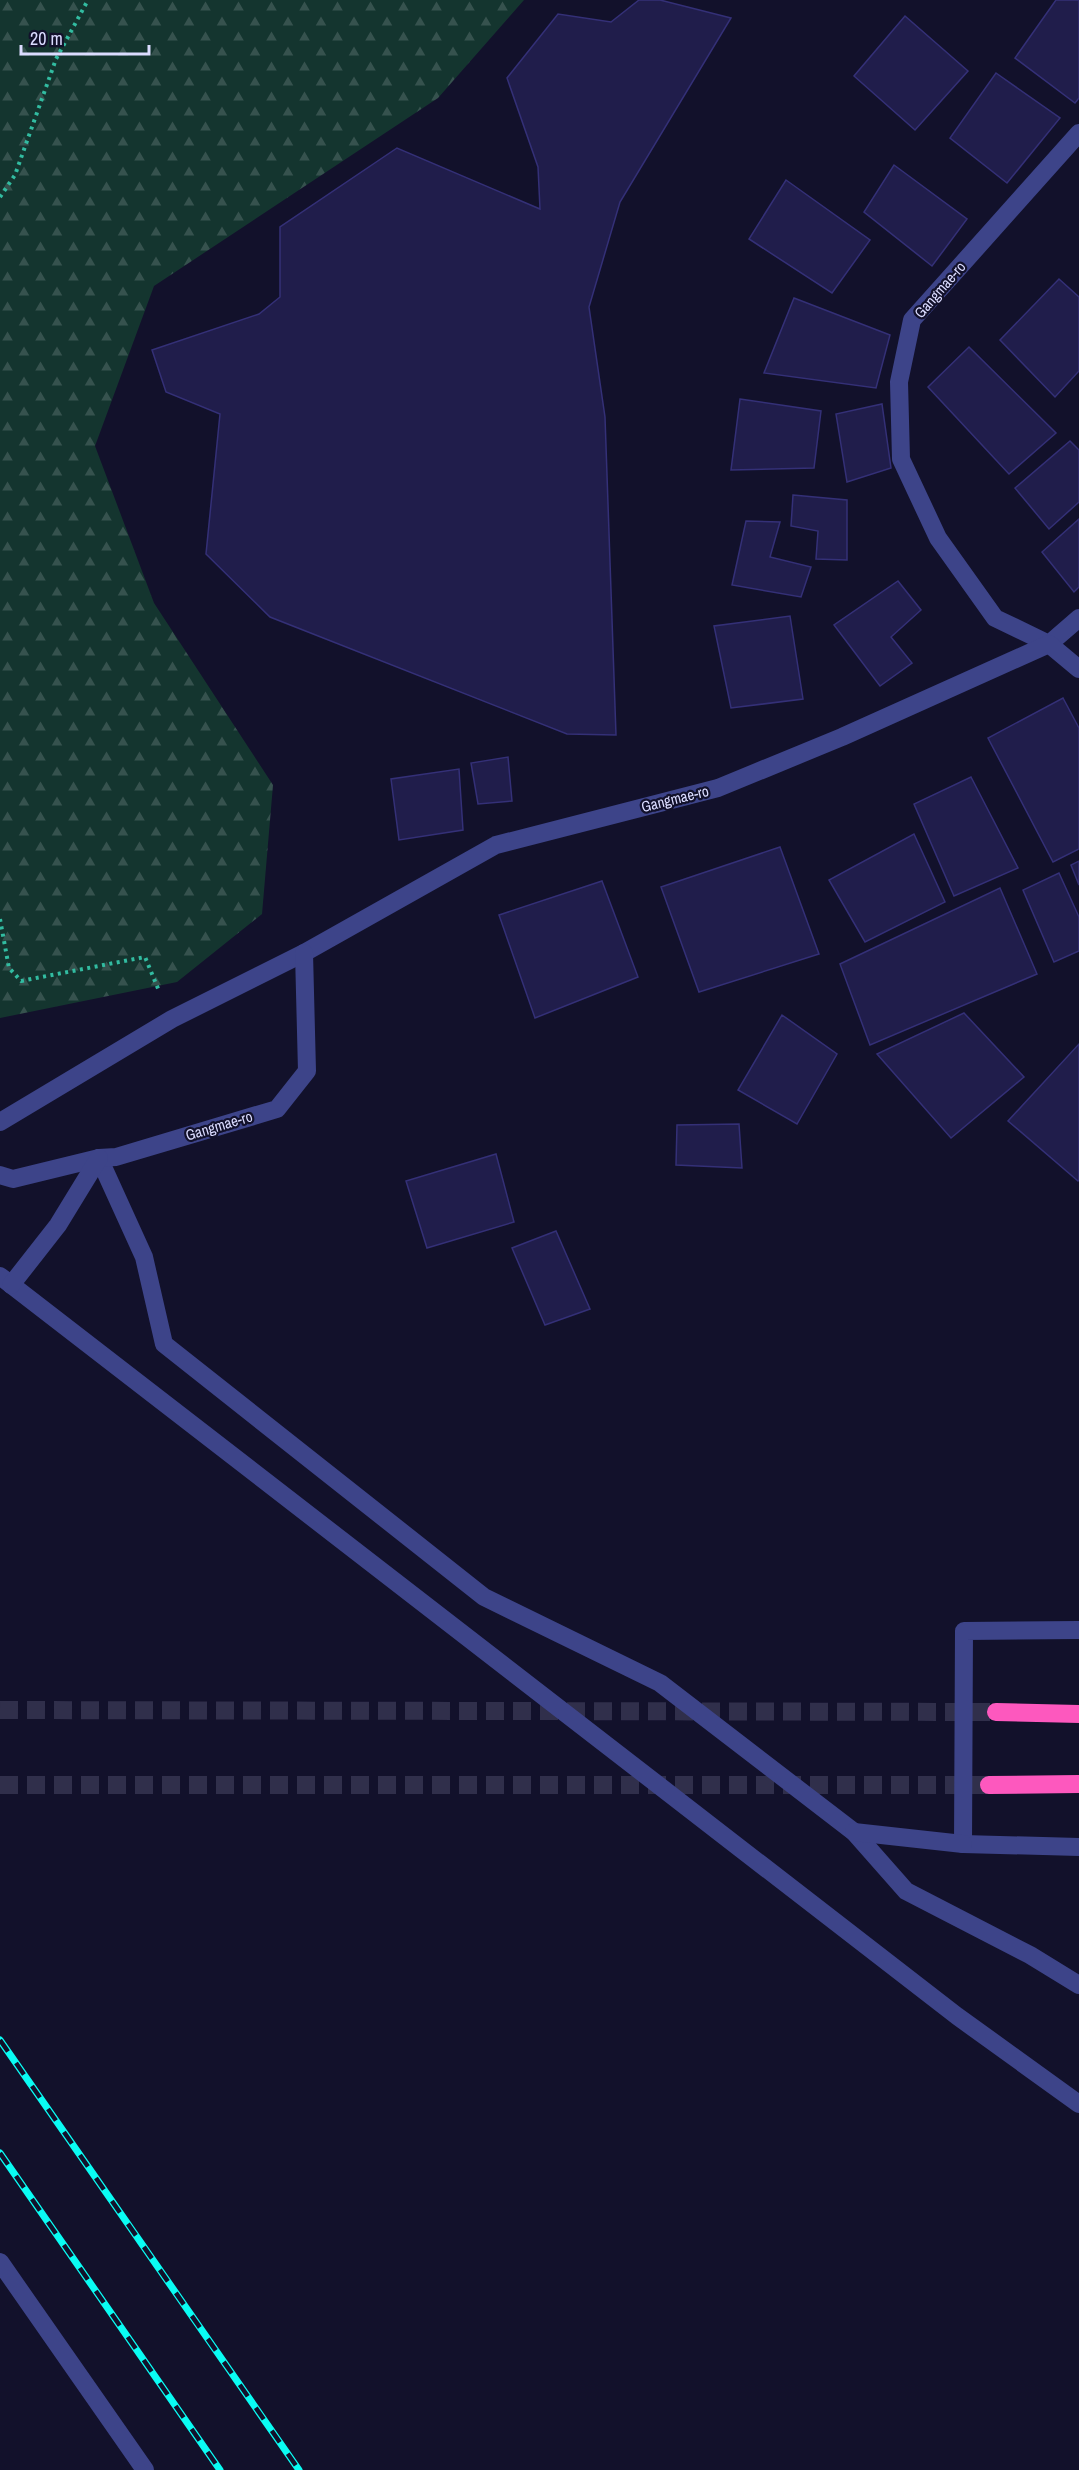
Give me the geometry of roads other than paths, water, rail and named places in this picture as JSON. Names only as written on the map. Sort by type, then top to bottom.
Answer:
[{"type":"highway","points":[[996,1712],[1079,1714]]},
{"type":"highway","points":[[989,1785],[1079,1784]]},
{"type":"street","name":"Gangmae-ro","points":[[1079,133],[912,320],[899,382],[901,459],[938,538],[995,618],[1049,644],[1079,669]]},
{"type":"street","name":"Gangmae-ro","points":[[0,1122],[172,1019],[304,953],[496,845],[718,788],[842,737],[1049,644],[1079,618]]},
{"type":"street","name":"Gangmae-ro","points":[[0,1175],[13,1179],[99,1158],[116,1157],[277,1109],[306,1071],[304,953]]},
{"type":"street","points":[[99,1158],[58,1225],[5,1281],[957,2016],[1079,2104]]},
{"type":"street","points":[[99,1158],[144,1257],[164,1344],[484,1597],[660,1683],[854,1833],[906,1892],[1030,1955],[1079,1986]]},
{"type":"street","points":[[963,1844],[964,1631],[1079,1630]]},
{"type":"street","points":[[854,1833],[963,1844],[1079,1846]]},
{"type":"street","points":[[0,2262],[145,2470]]},
{"type":"tunnel","points":[[0,1710],[996,1712]]},
{"type":"tunnel","points":[[0,1785],[989,1785]]},
{"type":"railway","points":[[0,2040],[299,2470]]},
{"type":"railway","points":[[0,2153],[220,2470]]}]
